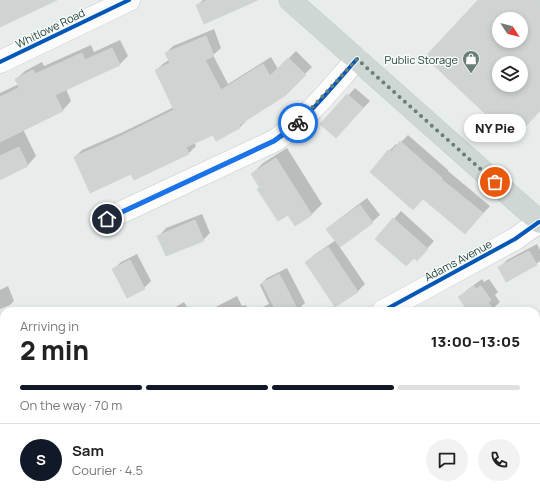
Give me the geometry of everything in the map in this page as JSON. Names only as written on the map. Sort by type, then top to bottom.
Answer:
[{"type":"main road","points":[[290,0],[540,222]]},
{"type":"street","name":"Whitlowe Road","points":[[0,62],[129,0]]},
{"type":"street","points":[[107,219],[274,141],[305,116],[357,59]]},
{"type":"street","name":"Adams Avenue","points":[[390,307],[515,239],[540,222]]},
{"type":"building","points":[[0,0],[57,0],[0,27]]},
{"type":"building","points":[[208,0],[258,0],[204,24],[196,5]]},
{"type":"building","name":"Public Storage","points":[[478,0],[540,0],[540,111],[513,140],[425,57]]},
{"type":"building","points":[[206,36],[214,56],[205,60],[221,90],[263,64],[270,76],[288,58],[306,75],[286,95],[239,125],[240,128],[216,141],[213,135],[186,147],[189,154],[134,180],[131,174],[90,193],[74,157],[174,110],[155,70],[170,63],[165,53]]},
{"type":"building","points":[[112,48],[120,65],[55,95],[63,111],[0,142],[0,97],[19,88],[15,79],[33,70],[35,74],[82,53],[85,60]]},
{"type":"building","points":[[347,94],[363,108],[336,138],[320,124]]},
{"type":"building","points":[[400,141],[442,178],[441,179],[483,213],[465,234],[423,199],[413,210],[370,172],[388,150],[391,152]]},
{"type":"building","points":[[19,147],[28,166],[0,180],[0,156]]},
{"type":"building","points":[[276,158],[312,215],[295,226],[288,215],[278,221],[257,189],[260,188],[251,174]]},
{"type":"building","points":[[360,205],[373,223],[340,247],[326,229]]},
{"type":"building","points":[[393,218],[428,249],[417,261],[414,258],[406,266],[375,239]]},
{"type":"building","points":[[195,220],[204,241],[166,256],[157,236]]},
{"type":"building","points":[[328,247],[358,292],[335,307],[305,262]]},
{"type":"building","points":[[529,251],[537,265],[506,282],[498,267]]},
{"type":"building","points":[[130,260],[145,289],[127,298],[112,269]]},
{"type":"building","points":[[279,274],[296,307],[274,307],[262,283]]},
{"type":"building","points":[[474,286],[476,289],[481,286],[491,300],[488,302],[491,307],[465,307],[458,297]]},
{"type":"cycle path","points":[[0,62],[129,0]]},
{"type":"cycle path","points":[[107,219],[274,141],[286,133],[308,113],[357,59]]},
{"type":"cycle path","points":[[390,307],[515,239],[539,222]]},
{"type":"way so far","points":[[298,123],[357,59],[495,182]]},
{"type":"place","name":"Public Storage","points":[[471,74]]},
{"type":"place","name":"NY Pie","points":[[495,182]]},
{"type":"route","points":[[107,219],[274,141],[298,123]]}]
